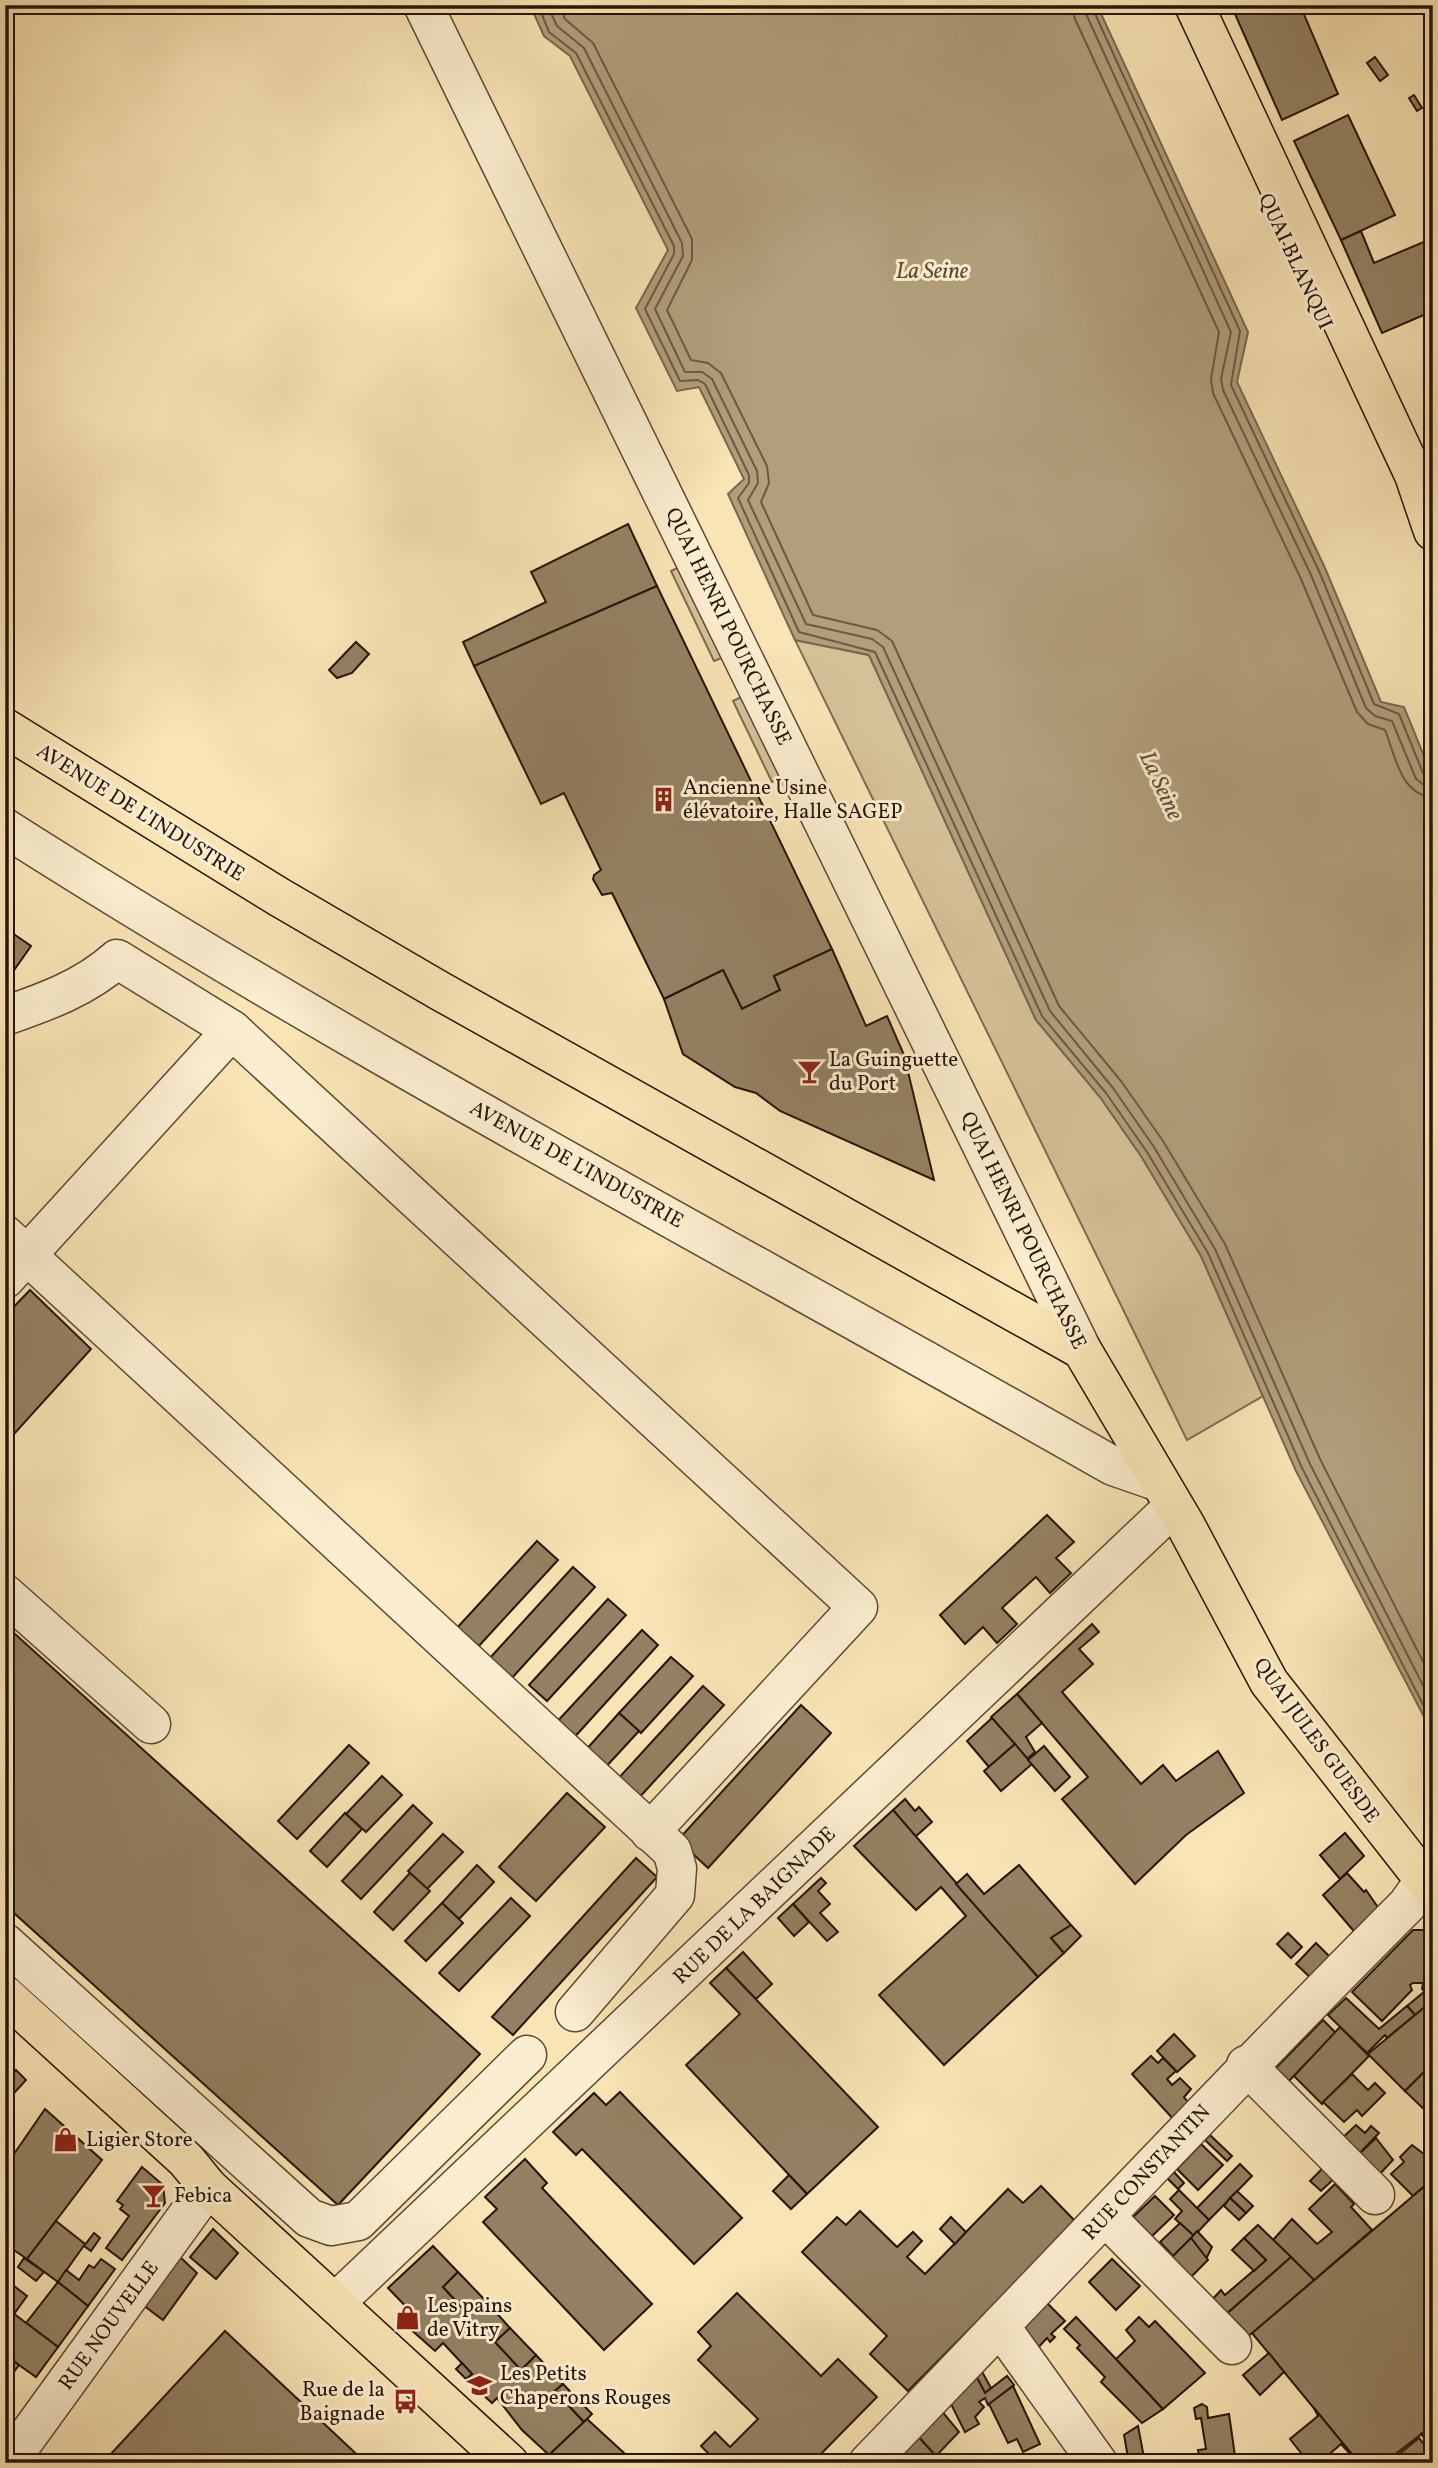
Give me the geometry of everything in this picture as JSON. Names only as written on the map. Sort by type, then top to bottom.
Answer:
[{"type":"main road","name":"QUAI BLANQUI","points":[[1178,5],[1373,430],[1406,495],[1428,521]]},
{"type":"main road","name":"QUAI BLANQUI","points":[[1194,5],[1414,475],[1428,521]]},
{"type":"main road","name":"AVENUE DE L'INDUSTRIE","points":[[5,728],[279,897],[429,984],[1082,1350]]},
{"type":"main road","name":"QUAI HENRI POURCHASSE","points":[[1082,1350],[1166,1494]]},
{"type":"main road","name":"QUAI JULES GUESDE","points":[[1166,1494],[1269,1682],[1428,1886]]},
{"type":"main road","points":[[5,1995],[186,2160],[208,2187],[509,2463]]},
{"type":"street","name":"QUAI HENRI POURCHASSE","points":[[423,5],[1082,1350]]},
{"type":"street","name":"AVENUE DE L'INDUSTRIE","points":[[5,828],[103,891],[499,1121],[1166,1494]]},
{"type":"street","points":[[5,1016],[62,994],[101,974],[117,959],[232,1030],[858,1607],[650,1832]]},
{"type":"street","points":[[232,1030],[12,1257],[672,1851],[677,1868],[675,1895],[575,2012]]},
{"type":"street","name":"RUE DE LA BAIGNADE","points":[[335,2303],[1166,1494]]},
{"type":"street","points":[[5,1594],[151,1724]]},
{"type":"street","name":"RUE CONSTANTIN","points":[[868,2463],[1105,2217],[1246,2065],[1428,1886]]},
{"type":"street","points":[[5,1943],[309,2218],[331,2226],[358,2221],[527,2055]]},
{"type":"street","points":[[1246,2065],[1375,2195]]},
{"type":"street","name":"RUE NOUVELLE","points":[[8,2463],[208,2187]]},
{"type":"street","points":[[1105,2217],[1232,2346]]},
{"type":"street","points":[[1000,2326],[1098,2463]]},
{"type":"shaded area","points":[[683,565],[727,656],[714,661],[671,571]]},
{"type":"shaded area","points":[[795,640],[869,655],[1036,1020],[1100,1097],[1141,1156],[1201,1256],[1263,1396],[1187,1440]]},
{"type":"shaded area","points":[[745,695],[785,776],[772,782],[733,701]]},
{"type":"water","name":"La Seine","points":[[530,5],[1097,5],[1248,332],[1237,382],[1325,568],[1381,702],[1404,707],[1433,778],[1433,1734],[1296,1471],[1201,1256],[1141,1156],[1100,1097],[1036,1020],[869,655],[795,640],[728,494],[744,479],[699,387],[677,391],[636,308],[668,250],[570,56],[544,36]]},
{"type":"building","points":[[1231,5],[1254,5],[1235,14]]},
{"type":"building","points":[[1254,5],[1300,5],[1338,94],[1282,120],[1235,14]]},
{"type":"building","points":[[1375,57],[1388,75],[1380,81],[1367,63]]},
{"type":"building","points":[[1414,95],[1422,108],[1417,111],[1409,98]]},
{"type":"building","points":[[1348,115],[1395,215],[1341,240],[1294,141]]},
{"type":"building","points":[[1361,231],[1374,263],[1433,238],[1433,311],[1382,333],[1341,240]]},
{"type":"building","points":[[628,524],[657,586],[474,666],[463,642],[546,602],[531,572]]},
{"type":"building","name":"Ancienne Usine élévatoire, Halle SAGEP","points":[[657,586],[832,949],[774,976],[780,990],[742,1009],[723,970],[664,999],[612,893],[602,895],[593,879],[601,870],[564,793],[541,804],[474,666]]},
{"type":"building","points":[[356,642],[369,654],[352,673],[337,678],[329,670]]},
{"type":"building","points":[[5,928],[31,946],[5,983]]},
{"type":"building","name":"La Guinguette du Port","points":[[832,949],[866,1026],[887,1016],[904,1055],[934,1180],[780,1111],[756,1093],[735,1087],[683,1054],[664,999],[723,970],[742,1009],[780,990],[774,976]]},
{"type":"building","points":[[30,1290],[91,1349],[5,1444],[5,1316]]},
{"type":"building","points":[[1047,1515],[1074,1542],[1056,1558],[1071,1573],[1050,1593],[1036,1577],[1002,1608],[1017,1624],[997,1643],[983,1627],[965,1644],[940,1615]]},
{"type":"building","points":[[537,1541],[558,1560],[477,1648],[456,1629]]},
{"type":"building","points":[[573,1567],[595,1587],[511,1679],[489,1659]]},
{"type":"building","points":[[608,1599],[626,1615],[547,1701],[529,1685]]},
{"type":"building","points":[[1092,1624],[1099,1632],[1079,1649],[1093,1664],[1062,1692],[1141,1784],[1163,1765],[1176,1781],[1218,1751],[1244,1793],[1186,1835],[1135,1884],[1062,1799],[1088,1777],[1017,1694]]},
{"type":"building","points":[[5,1625],[480,2054],[338,2205],[5,1905]]},
{"type":"building","points":[[642,1630],[658,1645],[571,1741],[554,1725]]},
{"type":"building","points":[[671,1657],[693,1676],[641,1733],[619,1713]]},
{"type":"building","points":[[703,1686],[724,1705],[637,1800],[616,1781]]},
{"type":"building","points":[[1017,1694],[1042,1723],[1026,1737],[1035,1752],[1027,1759],[991,1717]]},
{"type":"building","points":[[801,1705],[831,1733],[708,1868],[678,1840]]},
{"type":"building","points":[[619,1713],[639,1731],[603,1770],[584,1752]]},
{"type":"building","points":[[992,1718],[1015,1744],[989,1767],[967,1741]]},
{"type":"building","points":[[1015,1744],[1032,1764],[1001,1791],[984,1771]]},
{"type":"building","points":[[349,1745],[369,1763],[297,1839],[278,1821]]},
{"type":"building","points":[[1044,1746],[1070,1777],[1055,1791],[1028,1760]]},
{"type":"building","points":[[382,1776],[402,1795],[366,1832],[346,1814]]},
{"type":"building","points":[[567,1793],[605,1827],[536,1901],[499,1867]]},
{"type":"building","points":[[905,1799],[915,1811],[919,1807],[932,1822],[915,1837],[893,1810]]},
{"type":"building","points":[[413,1805],[432,1823],[361,1899],[342,1881]]},
{"type":"building","points":[[893,1810],[1038,1977],[944,2065],[879,1995],[966,1916],[941,1887],[916,1910],[854,1846]]},
{"type":"building","points":[[345,1813],[362,1829],[327,1867],[310,1851]]},
{"type":"building","points":[[1345,1833],[1364,1856],[1340,1879],[1320,1855]]},
{"type":"building","points":[[443,1834],[463,1852],[427,1889],[408,1871]]},
{"type":"building","points":[[636,1858],[657,1877],[513,2035],[492,2017]]},
{"type":"building","points":[[477,1865],[494,1882],[459,1919],[442,1903]]},
{"type":"building","points":[[1019,1865],[1071,1925],[1051,1938],[1064,1953],[1038,1977],[956,1884],[967,1874],[984,1894]]},
{"type":"building","points":[[410,1873],[430,1891],[393,1930],[374,1912]]},
{"type":"building","points":[[1347,1873],[1364,1892],[1366,1890],[1382,1913],[1358,1936],[1323,1895]]},
{"type":"building","points":[[821,1878],[826,1883],[818,1891],[830,1904],[820,1913],[838,1932],[827,1941],[793,1904]]},
{"type":"building","points":[[511,1898],[530,1916],[459,1991],[439,1973]]},
{"type":"building","points":[[442,1903],[463,1923],[426,1961],[405,1941]]},
{"type":"building","points":[[793,1904],[809,1922],[794,1936],[778,1918]]},
{"type":"building","points":[[1071,1925],[1081,1936],[1064,1953],[1051,1938]]},
{"type":"building","points":[[1413,1930],[1426,1930],[1433,1938],[1433,2000],[1422,1989],[1423,1983],[1413,1983],[1410,1985],[1412,1990],[1382,2021],[1352,1992]]},
{"type":"building","points":[[1288,1933],[1302,1947],[1291,1958],[1277,1944]]},
{"type":"building","points":[[1316,1943],[1334,1961],[1314,1981],[1296,1964]]},
{"type":"building","points":[[743,1952],[772,1984],[756,1999],[726,1968]]},
{"type":"building","points":[[726,1968],[878,2127],[807,2194],[686,2065],[740,2014],[710,1983]]},
{"type":"building","points":[[1424,1992],[1432,2001],[1415,2015],[1407,2006]]},
{"type":"building","points":[[1346,1998],[1379,2029],[1407,2006],[1415,2015],[1387,2038],[1385,2035],[1367,2053],[1328,2015]]},
{"type":"building","points":[[1432,2001],[1433,2063],[1405,2091],[1368,2054]]},
{"type":"building","points":[[1323,2020],[1336,2033],[1284,2086],[1271,2073]]},
{"type":"building","points":[[1340,2027],[1369,2056],[1322,2104],[1294,2076]]},
{"type":"building","points":[[1174,2034],[1195,2056],[1177,2072],[1157,2051]]},
{"type":"building","points":[[1151,2056],[1158,2063],[1163,2058],[1176,2071],[1167,2079],[1172,2085],[1180,2078],[1191,2089],[1184,2097],[1191,2106],[1175,2121],[1132,2074]]},
{"type":"building","points":[[1433,2063],[1433,2118],[1405,2091]]},
{"type":"building","points":[[16,2070],[26,2080],[5,2103],[5,2074],[9,2078]]},
{"type":"building","points":[[1352,2074],[1368,2090],[1375,2083],[1385,2093],[1362,2116],[1357,2110],[1344,2122],[1323,2102]]},
{"type":"building","points":[[620,2092],[742,2218],[694,2264],[582,2149],[576,2155],[553,2132],[594,2093],[606,2105]]},
{"type":"building","points":[[45,2109],[102,2160],[27,2259],[5,2244],[5,2167]]},
{"type":"building","points":[[1356,2125],[1365,2133],[1371,2126],[1379,2133],[1356,2157],[1339,2141]]},
{"type":"building","points":[[1210,2135],[1232,2156],[1227,2161],[1205,2140]]},
{"type":"building","points":[[1376,2138],[1393,2160],[1377,2177],[1356,2157]]},
{"type":"building","points":[[1201,2144],[1223,2165],[1198,2190],[1177,2169]]},
{"type":"building","points":[[1412,2145],[1433,2161],[1433,2179],[1413,2196],[1391,2174],[1404,2162],[1400,2157]]},
{"type":"building","points":[[525,2159],[547,2183],[542,2188],[652,2304],[604,2350],[483,2222],[497,2209],[485,2197]]},
{"type":"building","points":[[1240,2164],[1252,2176],[1209,2220],[1197,2208]]},
{"type":"building","points":[[1327,2164],[1338,2175],[1321,2191],[1310,2181]]},
{"type":"building","points":[[142,2167],[163,2185],[165,2203],[122,2260],[106,2248],[129,2216],[120,2209],[123,2205],[117,2201]]},
{"type":"building","points":[[1174,2172],[1184,2183],[1178,2189],[1167,2178]]},
{"type":"building","points":[[789,2175],[807,2194],[791,2209],[773,2191]]},
{"type":"building","points":[[1433,2179],[1433,2425],[1384,2463],[1359,2463],[1252,2333]]},
{"type":"building","points":[[1335,2184],[1354,2204],[1351,2207],[1372,2230],[1314,2280],[1273,2240],[1292,2219],[1317,2244],[1332,2232],[1309,2209]]},
{"type":"building","points":[[1041,2186],[1076,2222],[908,2391],[870,2354],[887,2336],[802,2252],[837,2217],[846,2225],[860,2211],[897,2247],[913,2232],[922,2241],[907,2257],[925,2274],[1008,2189],[1023,2203]]},
{"type":"building","points":[[1179,2190],[1209,2220],[1194,2236],[1175,2219],[1182,2211],[1170,2199]]},
{"type":"building","points":[[1237,2191],[1253,2206],[1246,2213],[1230,2198]]},
{"type":"building","points":[[1155,2196],[1174,2215],[1150,2238],[1131,2219]]},
{"type":"building","points":[[1230,2198],[1246,2213],[1239,2220],[1224,2206]]},
{"type":"building","points":[[951,2217],[966,2232],[955,2244],[940,2229]]},
{"type":"building","points":[[56,2221],[85,2244],[58,2282],[27,2259]]},
{"type":"building","points":[[1180,2223],[1194,2236],[1173,2256],[1160,2242]]},
{"type":"building","points":[[1258,2225],[1291,2257],[1222,2318],[1208,2304],[1221,2290],[1225,2295],[1266,2260],[1244,2238]]},
{"type":"building","points":[[213,2229],[238,2253],[216,2279],[190,2257]]},
{"type":"building","points":[[1197,2231],[1212,2247],[1206,2259],[1191,2238]]},
{"type":"building","points":[[94,2233],[100,2238],[91,2251],[84,2246]]},
{"type":"building","points":[[1191,2238],[1208,2260],[1186,2282],[1166,2263]]},
{"type":"building","points":[[1244,2238],[1266,2260],[1254,2271],[1232,2250]]},
{"type":"building","points":[[433,2246],[458,2272],[443,2287],[468,2314],[484,2299],[510,2328],[495,2342],[521,2370],[536,2355],[563,2384],[555,2391],[584,2422],[549,2455],[522,2430],[497,2398],[492,2403],[466,2379],[472,2374],[443,2343],[435,2351],[408,2327],[417,2318],[388,2288]]},
{"type":"building","points":[[179,2256],[197,2273],[163,2320],[143,2305]]},
{"type":"building","points":[[1291,2257],[1314,2280],[1244,2340],[1222,2318]]},
{"type":"building","points":[[24,2258],[44,2272],[36,2281],[18,2267]]},
{"type":"building","points":[[101,2259],[115,2269],[88,2306],[58,2282],[66,2270],[79,2280],[89,2265],[94,2268]]},
{"type":"building","points":[[1112,2259],[1140,2286],[1116,2310],[1089,2282]]},
{"type":"building","points":[[458,2272],[484,2299],[468,2314],[443,2287]]},
{"type":"building","points":[[5,2279],[27,2296],[14,2314],[5,2307]]},
{"type":"building","points":[[58,2282],[88,2306],[58,2347],[26,2323]]},
{"type":"building","points":[[737,2293],[821,2376],[838,2359],[877,2397],[812,2463],[718,2463],[701,2446],[715,2432],[730,2447],[758,2419],[698,2360],[711,2346],[698,2332]]},
{"type":"building","points":[[1046,2302],[1065,2321],[1051,2334],[1055,2337],[1050,2342],[1047,2338],[1036,2350],[1020,2327]]},
{"type":"building","points":[[5,2307],[58,2347],[36,2377],[5,2355]]},
{"type":"building","name":"Les pains de Vitry","points":[[407,2307],[417,2318],[408,2327],[398,2317]]},
{"type":"building","points":[[1076,2317],[1163,2409],[1142,2423],[1101,2382],[1105,2377],[1077,2348],[1080,2345],[1064,2329]]},
{"type":"building","points":[[1139,2317],[1149,2327],[1155,2321],[1205,2373],[1163,2409],[1116,2359],[1135,2341],[1126,2330]]},
{"type":"building","points":[[510,2328],[536,2355],[521,2370],[495,2342]]},
{"type":"building","points":[[225,2331],[366,2463],[114,2463],[108,2457]]},
{"type":"building","points":[[1269,2353],[1284,2372],[1260,2395],[1243,2375]]},
{"type":"building","points":[[5,2355],[19,2365],[5,2384]]},
{"type":"building","points":[[462,2363],[472,2374],[466,2379],[456,2369]]},
{"type":"building","points":[[980,2368],[991,2388],[985,2393],[975,2374]]},
{"type":"building","points":[[975,2374],[985,2393],[1007,2376],[1014,2385],[988,2405],[985,2398],[979,2402],[984,2407],[975,2417],[979,2424],[965,2432],[949,2400]]},
{"type":"building","points":[[563,2384],[592,2414],[584,2422],[555,2391]]},
{"type":"building","points":[[1013,2386],[1040,2444],[1023,2452],[1017,2439],[1008,2443],[989,2404]]},
{"type":"building","points":[[1202,2404],[1207,2407],[1208,2418],[1229,2414],[1236,2463],[1200,2463],[1198,2450],[1206,2449],[1201,2418],[1196,2419],[1194,2408]]},
{"type":"building","points":[[1314,2408],[1359,2463],[1346,2463],[1353,2457],[1341,2444],[1324,2459],[1325,2463],[1309,2463],[1290,2439],[1318,2416]]},
{"type":"building","points":[[940,2409],[959,2432],[936,2456],[916,2434]]},
{"type":"building","points":[[587,2419],[635,2463],[558,2463],[549,2455]]},
{"type":"building","points":[[1433,2425],[1433,2443],[1430,2445],[1421,2434]]},
{"type":"building","points":[[1138,2426],[1145,2463],[1129,2463],[1124,2435]]},
{"type":"building","points":[[916,2434],[941,2462],[886,2463]]},
{"type":"building","points":[[1419,2438],[1433,2455],[1433,2463],[1388,2463]]},
{"type":"place","name":"Ancienne Usine élévatoire, Halle SAGEP","points":[[663,799]]},
{"type":"place","name":"La Guinguette du Port","points":[[809,1071]]},
{"type":"place","name":"Ligier Store","points":[[66,2139]]},
{"type":"place","name":"Febica","points":[[154,2195]]},
{"type":"place","name":"Les pains de Vitry","points":[[407,2317]]},
{"type":"place","name":"Les Petits Chaperons Rouges","points":[[480,2385]]},
{"type":"place","name":"Rue de la Baignade","points":[[405,2401]]}]
